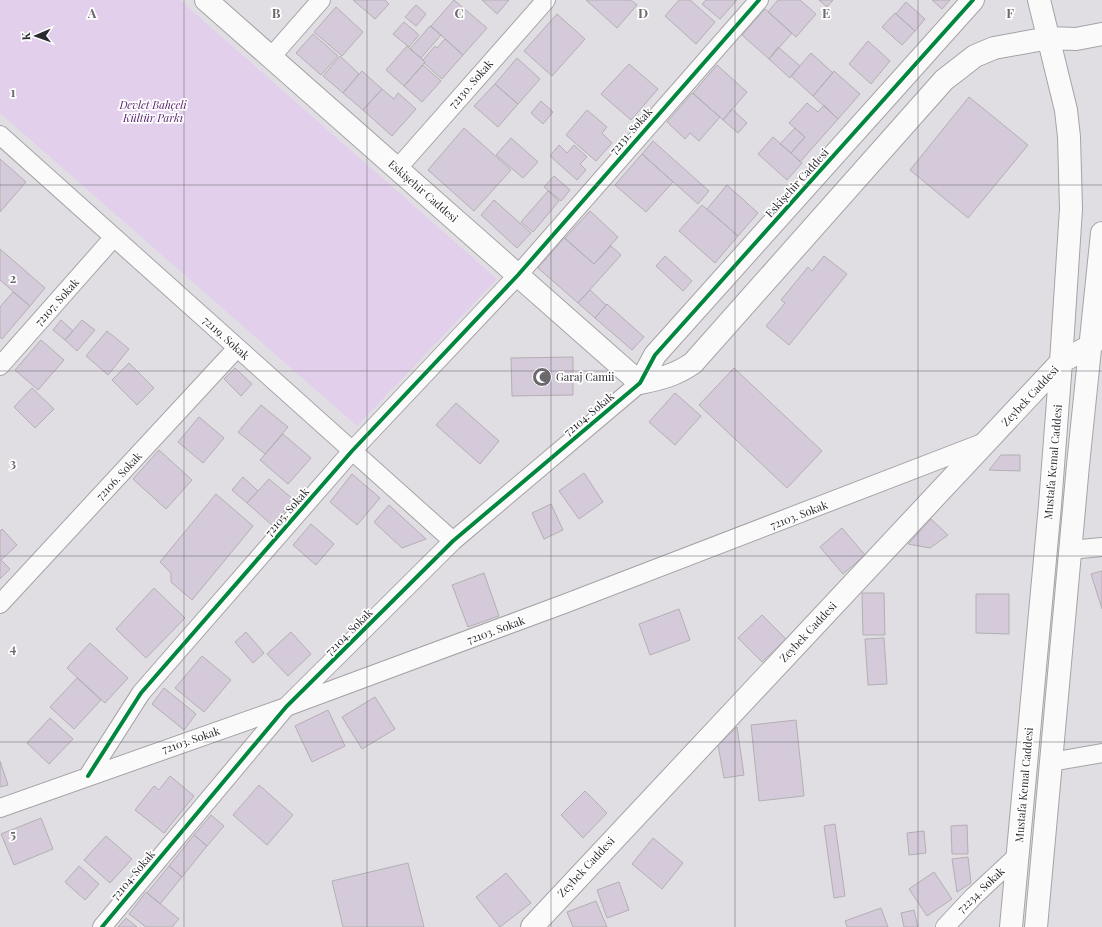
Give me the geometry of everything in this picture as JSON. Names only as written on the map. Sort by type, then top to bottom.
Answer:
[{"type":"street","name":"Eskişehir Caddesi","points":[[206,0],[640,383],[655,355],[973,0]]},
{"type":"street","points":[[271,57],[321,0]]},
{"type":"street","name":"72130. Sokak","points":[[397,169],[546,0]]},
{"type":"street","name":"72131. Sokak","points":[[518,275],[759,0]]},
{"type":"street","name":"Mustafa Kemal Caddesi","points":[[1011,927],[1061,362],[1071,209],[1066,110],[1039,0]]},
{"type":"street","points":[[640,383],[664,378],[682,371],[693,363],[944,80],[958,68],[974,56],[994,48],[1049,38],[1076,39],[1102,34]]},
{"type":"street","name":"72119. Sokak","points":[[0,135],[453,541]]},
{"type":"street","points":[[1036,927],[1070,550],[1097,343],[1102,233]]},
{"type":"street","name":"72107. Sokak","points":[[0,366],[114,238]]},
{"type":"street","name":"72105. Sokak","points":[[88,776],[141,693],[352,451],[518,275]]},
{"type":"street","name":"Zeybek Caddesi","points":[[532,927],[1061,362],[1097,343]]},
{"type":"street","name":"72106. Sokak","points":[[0,604],[237,348]]},
{"type":"street","name":"72104. Sokak","points":[[102,927],[286,707],[453,541],[640,383]]},
{"type":"street","name":"72103. Sokak","points":[[0,808],[286,707],[564,604],[988,441]]},
{"type":"street","points":[[1070,550],[1102,547]]},
{"type":"street","points":[[1051,762],[1102,753]]},
{"type":"street","name":"72234. Sokak","points":[[945,927],[973,897],[1018,855]]},
{"type":"green space","name":"Devlet Bahçeli Kültür Parkı","points":[[0,0],[180,0],[497,279],[357,426],[0,113]]},
{"type":"building","points":[[353,0],[385,0],[389,4],[375,19]]},
{"type":"building","points":[[454,0],[487,28],[463,55],[431,26]]},
{"type":"building","points":[[482,0],[509,0],[497,14]]},
{"type":"building","points":[[586,0],[631,0],[637,5],[617,28]]},
{"type":"building","points":[[679,0],[690,0],[715,22],[696,44],[665,16]]},
{"type":"building","points":[[706,0],[737,0],[720,19],[702,4]]},
{"type":"building","points":[[778,0],[800,0],[816,14],[796,37],[768,12]]},
{"type":"building","points":[[819,0],[833,0],[827,7]]},
{"type":"building","points":[[932,0],[950,0],[942,9]]},
{"type":"building","points":[[906,2],[925,19],[915,31],[896,14]]},
{"type":"building","points":[[416,5],[426,14],[416,26],[405,17]]},
{"type":"building","points":[[336,7],[363,32],[342,56],[314,32]]},
{"type":"building","points":[[765,9],[792,33],[769,59],[742,35]]},
{"type":"building","points":[[895,13],[915,31],[902,45],[882,27]]},
{"type":"building","points":[[557,14],[585,39],[552,76],[524,51]]},
{"type":"building","points":[[404,22],[419,35],[409,47],[393,34]]},
{"type":"building","points":[[430,26],[441,35],[421,58],[410,49]]},
{"type":"building","points":[[313,34],[338,56],[321,75],[296,53]]},
{"type":"building","points":[[445,39],[463,55],[442,79],[424,63],[425,62],[423,60],[435,46],[437,48]]},
{"type":"building","points":[[868,41],[890,61],[871,84],[849,64]]},
{"type":"building","points":[[407,46],[425,62],[404,86],[386,70]]},
{"type":"building","points":[[778,47],[800,66],[790,78],[769,59]]},
{"type":"building","points":[[811,53],[833,73],[813,96],[791,76]]},
{"type":"building","points":[[340,56],[359,74],[343,93],[323,76]]},
{"type":"building","points":[[517,58],[540,79],[518,104],[495,84]]},
{"type":"building","points":[[629,64],[658,89],[631,120],[601,94]]},
{"type":"building","points":[[423,65],[441,81],[422,102],[404,86]]},
{"type":"building","points":[[717,65],[747,92],[723,120],[693,93]]},
{"type":"building","points":[[362,71],[382,89],[363,110],[343,93]]},
{"type":"building","points":[[834,71],[860,94],[838,119],[813,96]]},
{"type":"building","points":[[495,84],[518,104],[498,127],[474,106]]},
{"type":"building","points":[[382,89],[394,99],[398,93],[416,109],[392,136],[363,110]]},
{"type":"building","points":[[692,93],[720,117],[699,141],[690,133],[685,139],[667,122]]},
{"type":"building","points":[[969,97],[1028,145],[968,218],[910,170]]},
{"type":"building","points":[[541,101],[553,112],[543,124],[531,113]]},
{"type":"building","points":[[807,103],[818,112],[824,105],[838,119],[800,162],[791,153],[805,137],[789,123]]},
{"type":"building","points":[[732,109],[747,123],[738,133],[723,120]]},
{"type":"building","points":[[587,110],[607,127],[602,133],[612,143],[596,161],[566,135]]},
{"type":"building","points":[[464,128],[511,170],[474,211],[428,170]]},
{"type":"building","points":[[795,128],[805,137],[791,153],[780,144]]},
{"type":"building","points":[[773,137],[802,163],[787,180],[758,154]]},
{"type":"building","points":[[511,138],[538,162],[523,178],[496,155]]},
{"type":"building","points":[[653,141],[709,191],[698,204],[642,154]]},
{"type":"building","points":[[559,145],[567,153],[574,145],[587,157],[580,164],[586,170],[577,180],[550,156]]},
{"type":"building","points":[[642,154],[673,182],[646,212],[615,185]]},
{"type":"building","points":[[0,159],[26,182],[0,212]]},
{"type":"building","points":[[554,176],[570,190],[561,201],[544,187]]},
{"type":"building","points":[[727,185],[758,213],[738,236],[707,209]]},
{"type":"building","points":[[548,191],[559,201],[533,232],[521,222]]},
{"type":"building","points":[[494,200],[531,233],[517,248],[481,215]]},
{"type":"building","points":[[702,205],[738,236],[715,263],[679,231]]},
{"type":"building","points":[[590,211],[618,237],[594,264],[565,238]]},
{"type":"building","points":[[564,238],[594,264],[611,246],[621,255],[578,303],[538,268]]},
{"type":"building","points":[[0,249],[45,288],[30,306],[0,280]]},
{"type":"building","points":[[665,256],[692,281],[683,291],[656,266]]},
{"type":"building","points":[[824,256],[847,274],[789,345],[766,326],[785,303],[781,300],[808,267],[812,271]]},
{"type":"building","points":[[590,290],[606,305],[595,318],[578,303]]},
{"type":"building","points":[[13,292],[30,306],[2,339],[0,337],[0,307]]},
{"type":"building","points":[[607,304],[644,337],[632,350],[595,318]]},
{"type":"building","points":[[61,320],[73,331],[65,340],[53,330]]},
{"type":"building","points":[[82,320],[95,330],[77,351],[65,340]]},
{"type":"building","points":[[107,331],[129,349],[108,375],[86,356]]},
{"type":"building","points":[[41,340],[64,360],[38,390],[15,370]]},
{"type":"building","name":"Garaj Camii","points":[[573,357],[573,395],[512,396],[511,358]]},
{"type":"building","points":[[129,363],[154,388],[137,405],[112,380]]},
{"type":"building","points":[[235,368],[252,384],[241,396],[224,379]]},
{"type":"building","points":[[734,368],[822,451],[787,488],[699,405]]},
{"type":"building","points":[[32,388],[54,409],[35,428],[14,407]]},
{"type":"building","points":[[675,393],[701,416],[675,445],[649,422]]},
{"type":"building","points":[[456,403],[499,441],[480,464],[436,425]]},
{"type":"building","points":[[261,405],[288,427],[265,454],[238,432]]},
{"type":"building","points":[[199,417],[224,438],[203,463],[178,442]]},
{"type":"building","points":[[283,434],[311,458],[288,484],[260,460]]},
{"type":"building","points":[[159,450],[192,480],[166,509],[133,479]]},
{"type":"building","points":[[1001,455],[1020,455],[1020,471],[989,470]]},
{"type":"building","points":[[584,473],[603,502],[579,519],[559,491]]},
{"type":"building","points":[[352,474],[380,498],[357,525],[330,502]]},
{"type":"building","points":[[243,477],[258,491],[247,503],[232,490]]},
{"type":"building","points":[[269,479],[294,500],[272,525],[247,503]]},
{"type":"building","points":[[216,494],[253,526],[192,600],[171,582],[171,573],[160,562]]},
{"type":"building","points":[[551,504],[563,530],[544,539],[532,513]]},
{"type":"building","points":[[389,505],[426,539],[402,548],[374,522]]},
{"type":"building","points":[[931,519],[948,535],[930,548],[908,544]]},
{"type":"building","points":[[311,524],[334,544],[316,565],[293,545]]},
{"type":"building","points":[[842,528],[865,555],[843,574],[820,547]]},
{"type":"building","points":[[2,529],[17,545],[1,560],[10,569],[0,579],[0,531]]},
{"type":"building","points":[[1102,571],[1102,609],[1091,574]]},
{"type":"building","points":[[484,573],[499,616],[468,627],[452,585]]},
{"type":"building","points":[[154,588],[185,618],[146,658],[116,629]]},
{"type":"building","points":[[862,593],[884,593],[885,635],[863,635]]},
{"type":"building","points":[[976,594],[1009,594],[1009,634],[976,633]]},
{"type":"building","points":[[679,609],[690,640],[650,655],[639,624]]},
{"type":"building","points":[[762,615],[786,639],[762,662],[738,638]]},
{"type":"building","points":[[246,632],[264,653],[253,663],[235,642]]},
{"type":"building","points":[[291,632],[311,654],[288,676],[267,654]]},
{"type":"building","points":[[884,638],[887,684],[868,685],[865,639]]},
{"type":"building","points":[[90,643],[128,678],[105,703],[67,668]]},
{"type":"building","points":[[202,656],[231,680],[204,712],[175,688]]},
{"type":"building","points":[[77,678],[101,700],[74,729],[50,707]]},
{"type":"building","points":[[164,688],[196,714],[184,730],[152,704]]},
{"type":"building","points":[[375,697],[395,729],[362,749],[342,717]]},
{"type":"building","points":[[328,710],[345,746],[312,762],[295,726]]},
{"type":"building","points":[[50,718],[73,739],[49,764],[27,743]]},
{"type":"building","points":[[796,720],[804,796],[759,801],[751,725]]},
{"type":"building","points":[[737,727],[744,775],[724,778],[718,745]]},
{"type":"building","points":[[0,761],[8,785],[0,787]]},
{"type":"building","points":[[170,776],[194,796],[164,833],[135,810],[154,786],[159,790]]},
{"type":"building","points":[[259,785],[293,815],[267,845],[233,815]]},
{"type":"building","points":[[585,791],[607,813],[583,838],[561,815]]},
{"type":"building","points":[[211,815],[224,826],[207,846],[194,835]]},
{"type":"building","points":[[41,818],[53,849],[14,865],[1,834]]},
{"type":"building","points":[[835,824],[845,896],[834,898],[824,826]]},
{"type":"building","points":[[967,825],[968,854],[952,854],[951,826]]},
{"type":"building","points":[[924,831],[926,853],[909,855],[907,833]]},
{"type":"building","points":[[194,835],[207,846],[182,877],[169,866]]},
{"type":"building","points":[[106,836],[132,859],[110,883],[84,860]]},
{"type":"building","points":[[653,838],[683,863],[662,889],[632,864]]},
{"type":"building","points":[[968,857],[971,883],[957,892],[952,859]]},
{"type":"building","points":[[408,863],[424,927],[343,927],[332,881]]},
{"type":"building","points":[[79,866],[99,884],[85,900],[65,882]]},
{"type":"building","points":[[169,866],[182,877],[160,904],[147,893]]},
{"type":"building","points":[[934,872],[952,899],[927,916],[909,889]]},
{"type":"building","points":[[506,873],[531,903],[500,927],[476,897]]},
{"type":"building","points":[[619,882],[629,910],[607,918],[597,890]]},
{"type":"building","points":[[146,892],[179,919],[172,927],[146,927],[129,914]]},
{"type":"building","points":[[596,901],[607,927],[573,927],[567,912]]},
{"type":"building","points":[[881,908],[888,927],[847,927],[845,921]]},
{"type":"building","points":[[914,910],[918,927],[904,927],[901,913]]},
{"type":"building","points":[[126,918],[137,927],[118,927]]},
{"type":"cycle path","points":[[88,776],[141,693],[352,451],[518,275],[759,0]]},
{"type":"cycle path","points":[[102,927],[286,707],[453,541],[640,383],[655,355],[973,0]]},
{"type":"place","name":"Garaj Camii","points":[[542,377]]}]
